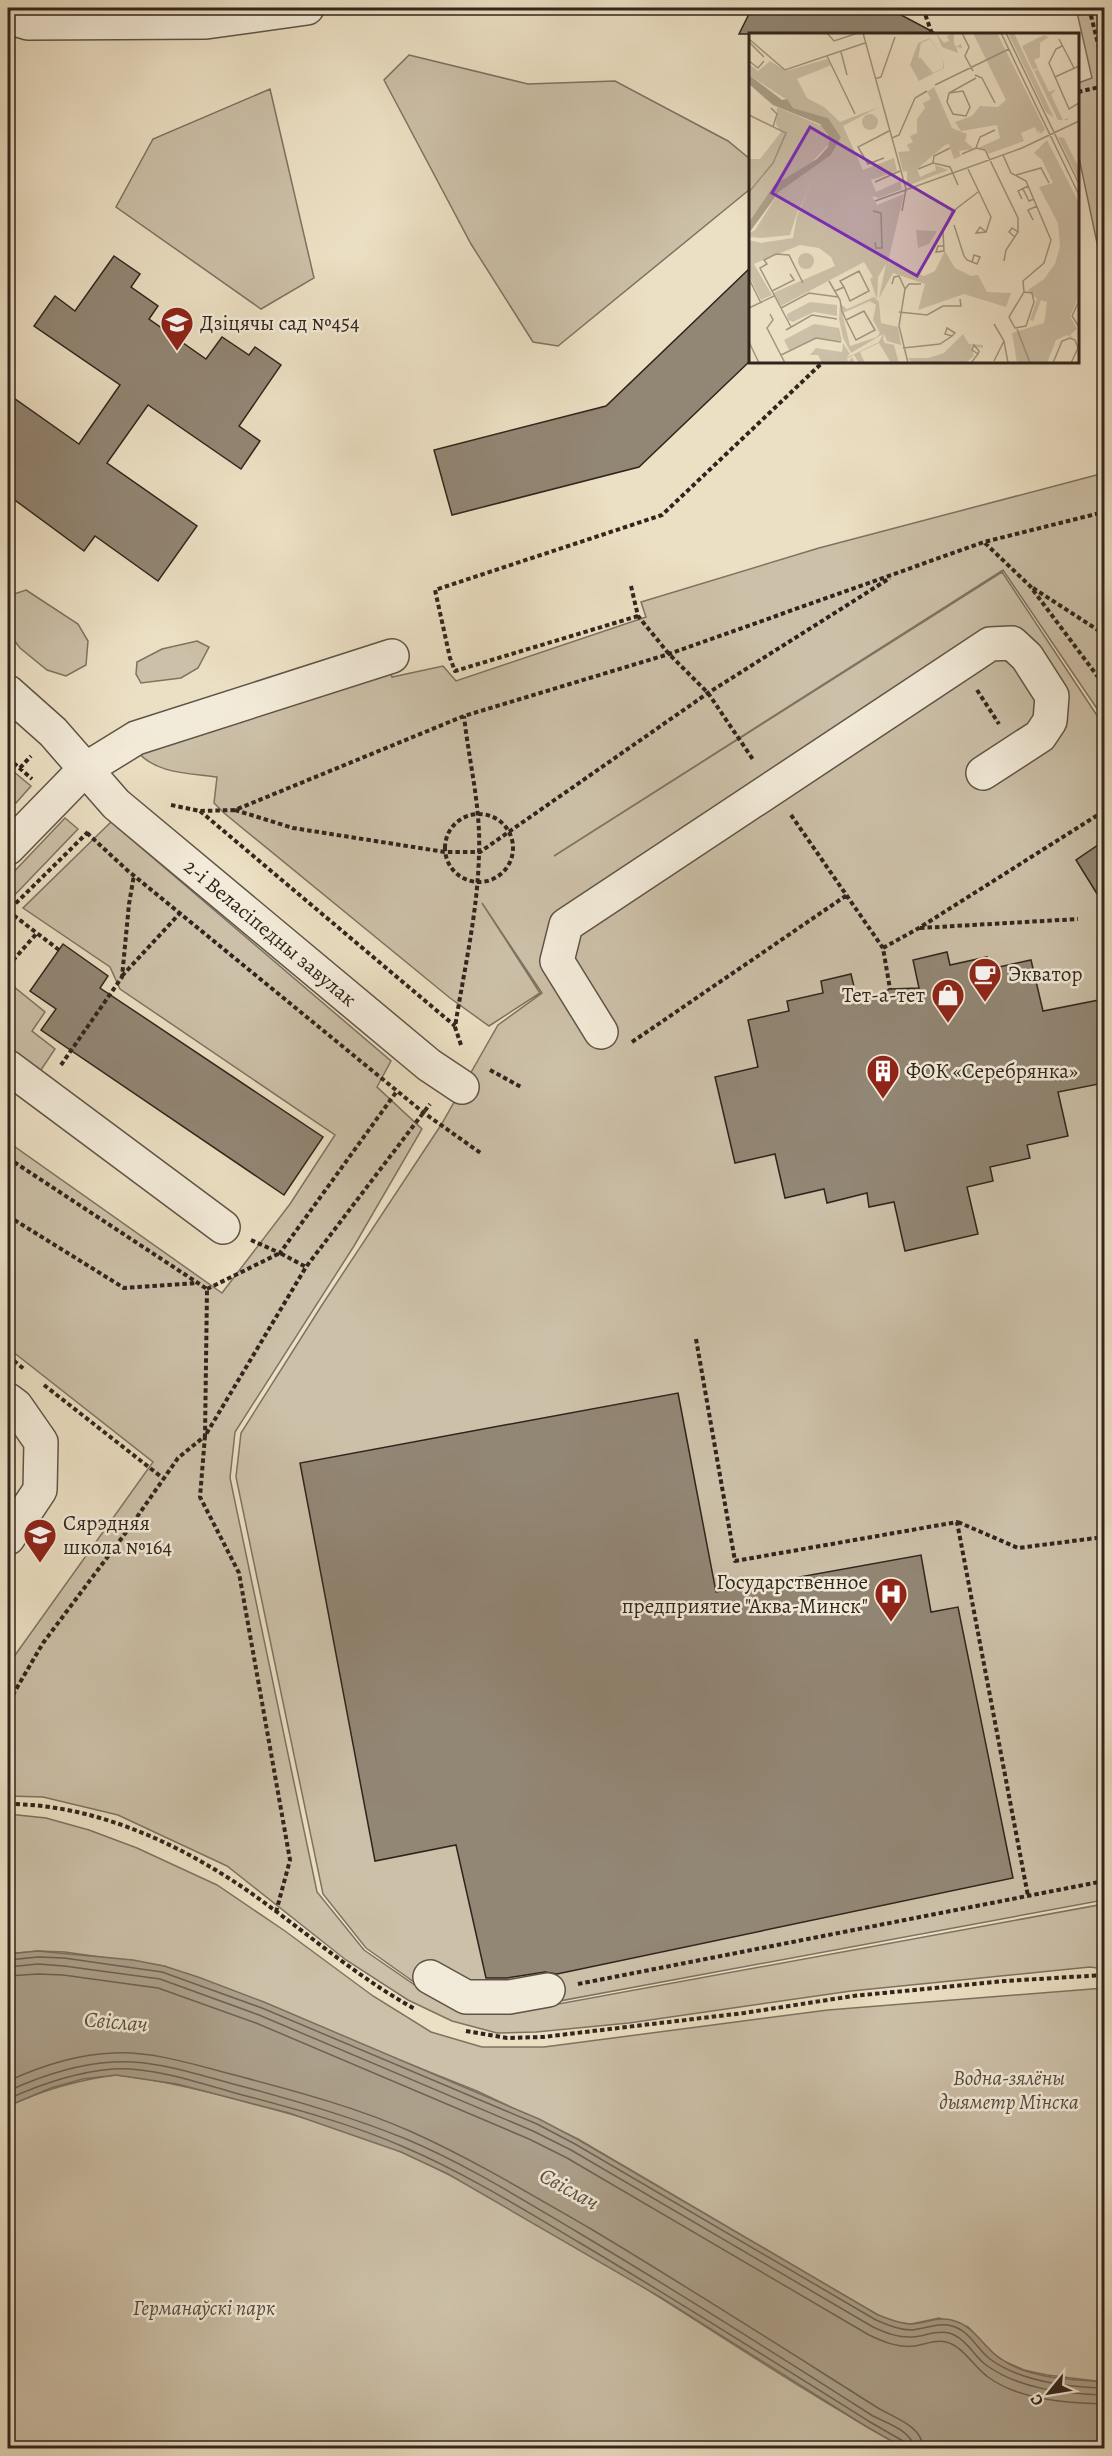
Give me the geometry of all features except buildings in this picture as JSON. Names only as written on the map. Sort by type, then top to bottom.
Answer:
[{"type":"street","points":[[8,17],[28,23],[307,8]]},
{"type":"street","points":[[615,1038],[556,961],[566,925],[990,644],[1012,643],[1027,657],[1052,696],[1050,721],[1040,736],[983,773]]},
{"type":"street","points":[[8,848],[84,770],[136,738],[392,656]]},
{"type":"street","name":"2-і Веласіпедны завулак","points":[[8,692],[53,732],[116,804],[429,1065],[474,1077]]},
{"type":"street","points":[[8,1066],[223,1227]]},
{"type":"street","points":[[8,1400],[16,1406],[41,1442],[40,1490],[8,1538]]},
{"type":"street","points":[[430,1977],[466,1997],[510,1997],[548,1990]]},
{"type":"path","points":[[923,8],[932,33]]},
{"type":"path","points":[[1089,8],[1104,67]]},
{"type":"path","points":[[1079,92],[1104,86]]},
{"type":"path","points":[[638,616],[455,671],[435,591],[662,515],[822,363]]},
{"type":"path","points":[[234,810],[464,716],[669,654],[984,542],[1104,512]]},
{"type":"path","points":[[984,542],[1030,586],[1104,685]]},
{"type":"path","points":[[168,805],[200,811],[234,810],[293,828],[445,852],[480,852],[708,693],[896,574]]},
{"type":"path","points":[[631,586],[638,616],[669,654],[708,693],[739,739]]},
{"type":"path","points":[[1030,586],[1104,634]]},
{"type":"path","points":[[985,702],[1001,727]]},
{"type":"path","points":[[463,1054],[455,1027],[478,882],[480,852],[464,716]]},
{"type":"path","points":[[8,758],[36,782]]},
{"type":"path","points":[[200,811],[455,1027]]},
{"type":"path","points":[[883,948],[919,928],[1104,811]]},
{"type":"path","points":[[477,813],[496,818],[509,831],[514,848],[508,866],[495,878],[478,882],[462,878],[451,867],[445,852],[448,834],[460,819],[477,813]]},
{"type":"path","points":[[59,950],[8,911],[92,827]]},
{"type":"path","points":[[803,832],[883,948],[890,989]]},
{"type":"path","points":[[87,833],[134,876],[397,1091],[482,1155]]},
{"type":"path","points":[[122,977],[134,876]]},
{"type":"path","points":[[615,1038],[847,895]]},
{"type":"path","points":[[43,1092],[122,977],[180,913]]},
{"type":"path","points":[[919,928],[1078,919]]},
{"type":"path","points":[[8,966],[37,933]]},
{"type":"path","points":[[474,1077],[521,1088]]},
{"type":"path","points":[[207,1289],[280,1253],[397,1091]]},
{"type":"path","points":[[8,1703],[43,1643],[178,1458],[205,1436],[306,1267],[424,1113]]},
{"type":"path","points":[[8,1158],[207,1289]]},
{"type":"path","points":[[8,1216],[124,1288],[198,1282]]},
{"type":"path","points":[[280,1253],[306,1267]]},
{"type":"path","points":[[207,1289],[205,1436],[200,1497],[239,1573],[290,1860],[276,1912]]},
{"type":"path","points":[[696,1339],[735,1561],[957,1522],[1018,1548],[1104,1537]]},
{"type":"path","points":[[8,1356],[26,1371]]},
{"type":"path","points":[[35,1378],[164,1479]]},
{"type":"path","points":[[957,1522],[1029,1896]]},
{"type":"path","points":[[548,1990],[1104,1881]]},
{"type":"green space","points":[[1076,8],[1104,8],[1104,276],[1079,158],[1079,83],[1092,78]]},
{"type":"green space","points":[[409,55],[528,84],[615,81],[728,141],[749,158],[749,190],[558,346],[533,342],[471,244],[384,80]]},
{"type":"green space","points":[[270,89],[314,278],[261,309],[116,207],[153,139]]},
{"type":"green space","points":[[1104,473],[1104,719],[1003,570],[554,856],[1002,572],[1104,726],[1104,1900],[506,2011],[438,1999],[366,1948],[323,1894],[236,1477],[241,1433],[441,1125],[498,1025],[542,993],[482,903],[540,993],[489,1026],[450,998],[224,813],[214,803],[217,777],[162,768],[144,758],[136,750],[389,667],[392,677],[443,666],[456,681],[646,617],[641,602],[819,548]]},
{"type":"green space","points":[[26,590],[78,624],[88,641],[86,665],[66,676],[47,670],[20,648],[8,632],[8,596]]},
{"type":"green space","points":[[197,641],[209,647],[198,668],[181,678],[141,683],[136,674],[137,662],[162,649]]},
{"type":"green space","points":[[8,767],[31,786],[16,803],[8,797]]},
{"type":"green space","points":[[65,818],[78,829],[8,902],[8,878]]},
{"type":"green space","points":[[111,822],[391,1061],[377,1087],[422,1129],[354,1246],[235,1432],[230,1478],[317,1892],[364,1950],[438,2001],[504,2014],[1104,1904],[1104,1969],[1090,1967],[851,1991],[629,2023],[536,2032],[497,2033],[452,2021],[408,2000],[346,1960],[227,1866],[118,1815],[43,1797],[8,1796],[8,1665],[153,1462],[8,1348],[8,1142],[222,1293],[290,1204],[335,1135],[120,989],[110,967],[23,908]]},
{"type":"green space","points":[[8,982],[45,1012],[32,1031],[55,1049],[37,1076],[8,1055]]},
{"type":"green space","name":"Водна-зялёны дыяметр Мінска","points":[[8,1814],[46,1818],[89,1830],[137,1848],[217,1885],[285,1931],[373,1996],[431,2032],[482,2047],[544,2047],[828,2010],[1104,1988],[1104,2382],[1024,2370],[991,2352],[968,2327],[939,2318],[911,2324],[895,2322],[878,2315],[578,2139],[477,2091],[164,1966],[65,1952],[38,1951],[8,1954]]},
{"type":"green space","name":"Германаўскі парк","points":[[116,2075],[185,2086],[272,2109],[349,2132],[404,2153],[533,2220],[779,2374],[904,2448],[8,2448],[8,2106],[60,2086]]},
{"type":"water","name":"Свіслач","points":[[38,1951],[133,1960],[164,1966],[264,2002],[539,2119],[878,2315],[909,2324],[949,2319],[968,2328],[1001,2359],[1024,2371],[1065,2379],[1104,2382],[1104,2448],[904,2448],[660,2297],[448,2174],[401,2152],[289,2113],[177,2084],[116,2075],[83,2079],[51,2088],[8,2106],[8,1954]]},
{"type":"place","name":"Дзіцячы сад №454","points":[[177,352]]},
{"type":"place","name":"Экватор","points":[[985,1003]]},
{"type":"place","name":"Тет-а-тет","points":[[948,1024]]},
{"type":"place","name":"ФОК «Серебрянка»","points":[[883,1100]]},
{"type":"place","name":"Сярэдняя школа №164","points":[[40,1564]]},
{"type":"place","name":"Государственное предприятие \"Аква-Минск\"","points":[[891,1623]]}]
